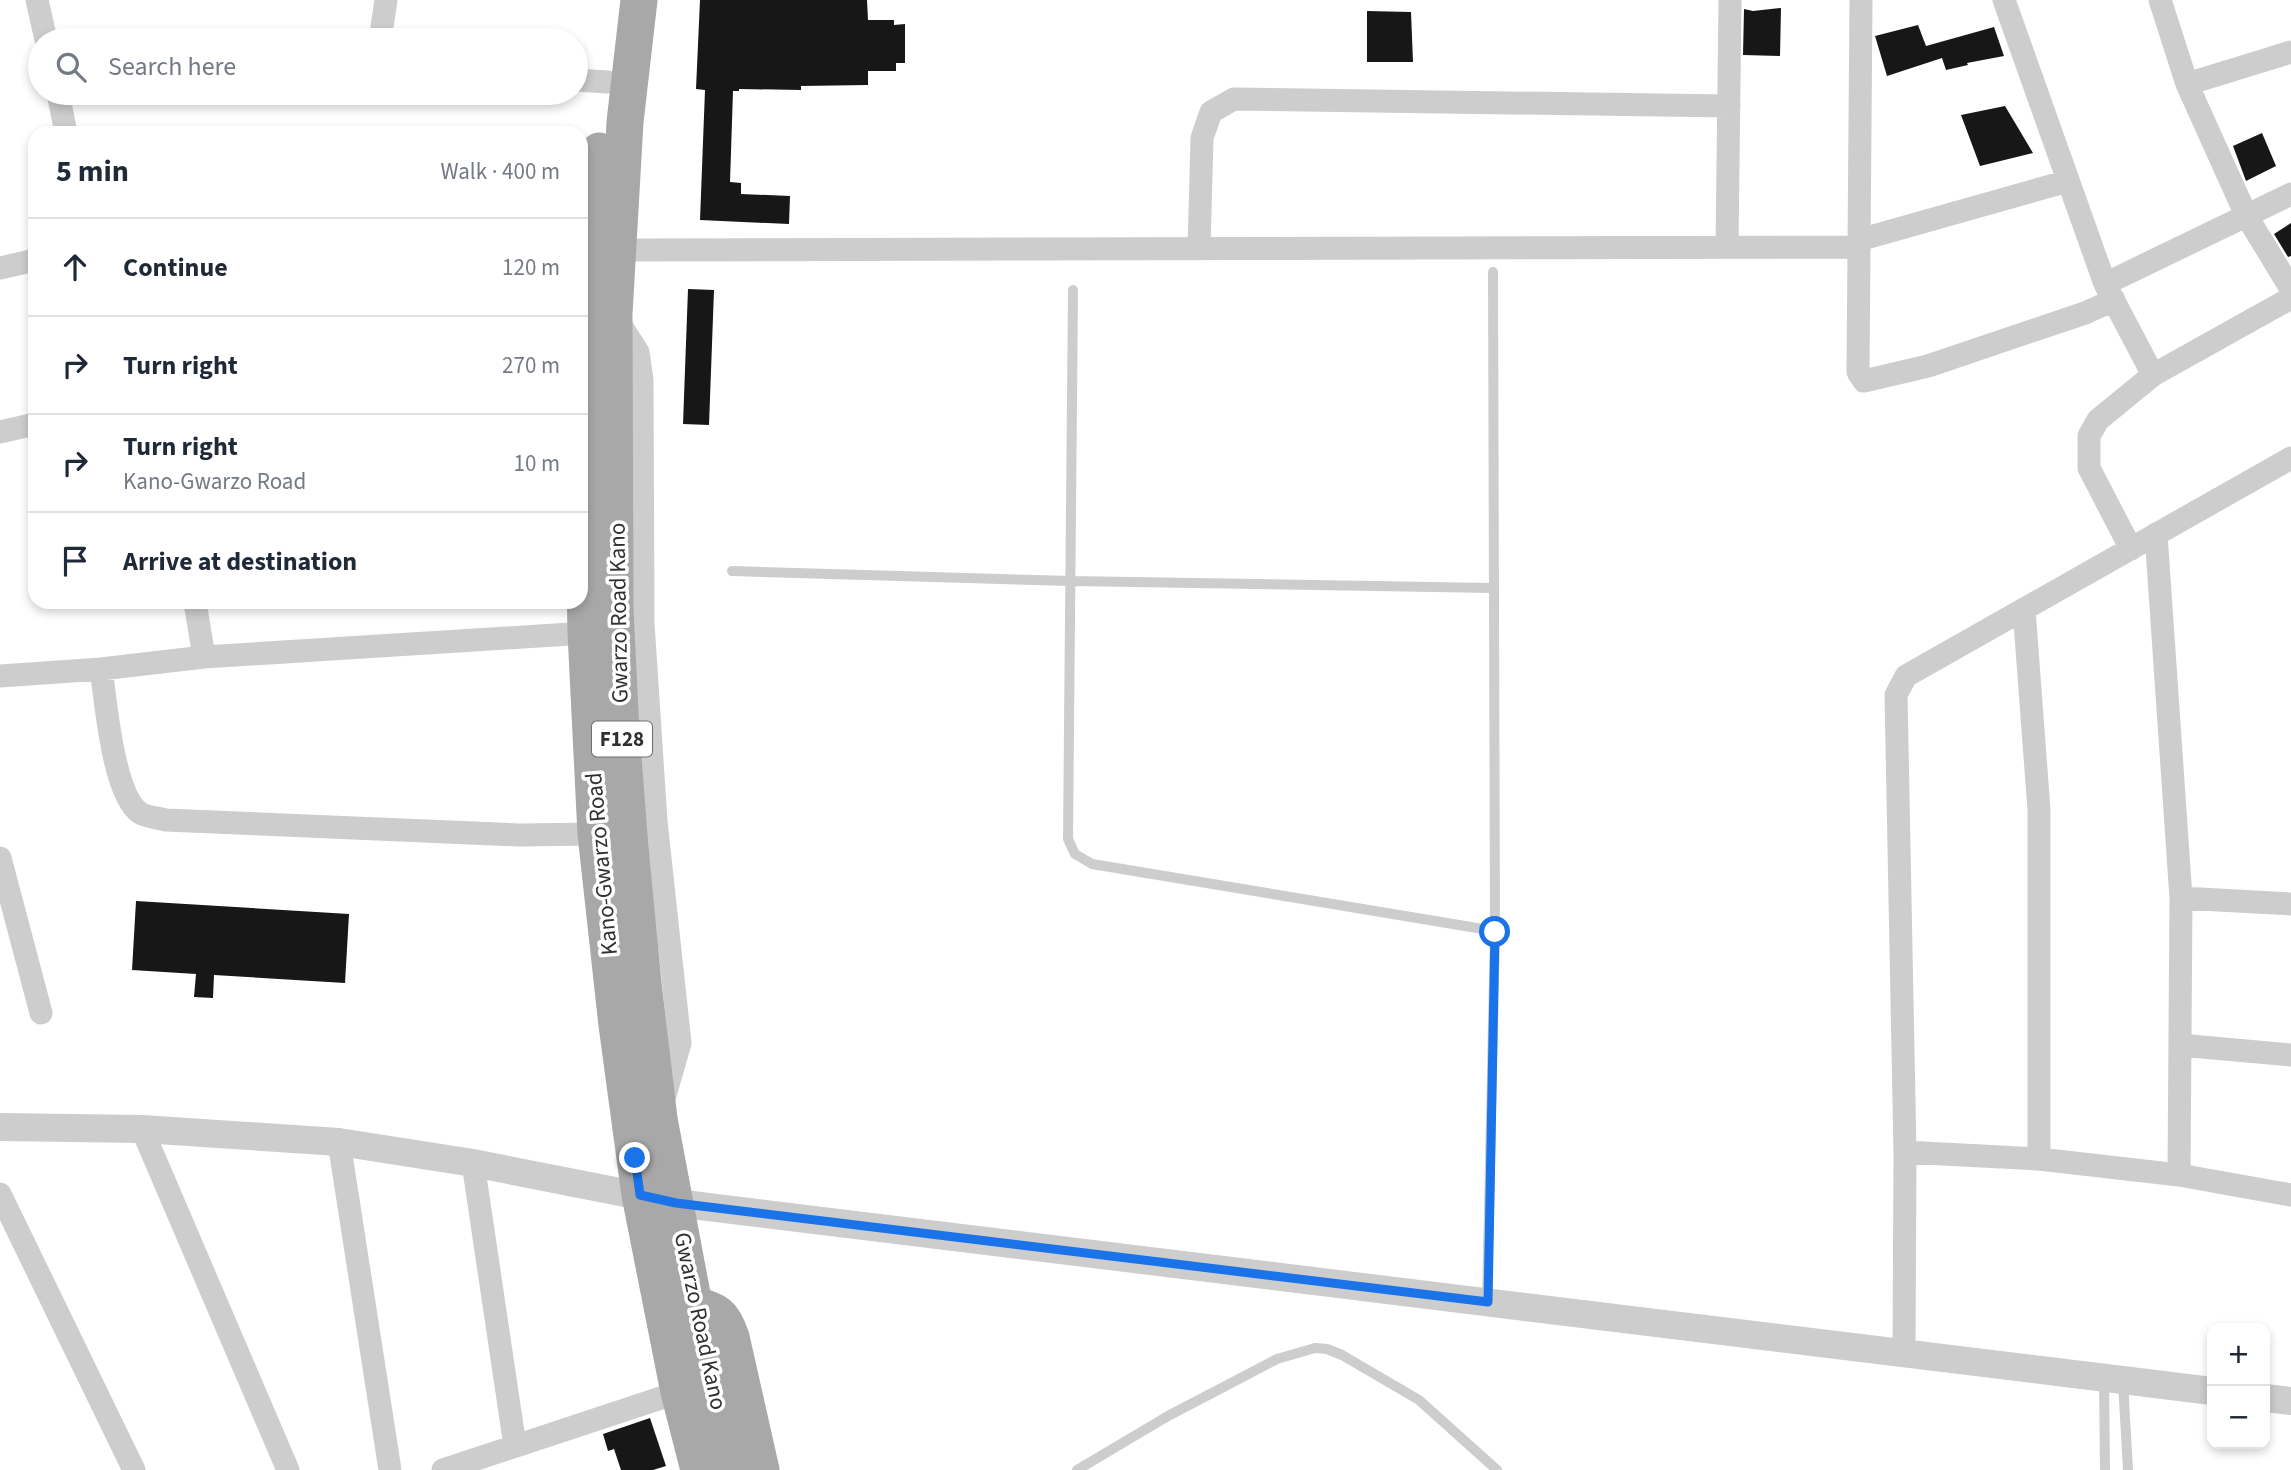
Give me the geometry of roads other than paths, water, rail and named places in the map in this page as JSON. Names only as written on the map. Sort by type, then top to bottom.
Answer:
[{"type":"main road","name":"Kano-Gwarzo Road","points":[[588,346],[596,243],[600,132],[592,81],[614,0]]},
{"type":"main road","name":"Gwarzo Road Kano","points":[[639,0],[625,122],[596,243],[614,314],[615,610],[621,732],[639,943],[659,1119],[694,1305],[733,1470]]},
{"type":"main road","name":"Kano-Gwarzo Road","points":[[585,609],[596,834],[617,1025],[640,1195],[680,1392],[699,1470]]},
{"type":"main road","points":[[694,1305],[712,1309],[725,1318],[761,1470]]},
{"type":"street","points":[[37,0],[43,28]]},
{"type":"street","points":[[382,28],[386,0]]},
{"type":"street","points":[[1727,247],[1730,0]]},
{"type":"street","points":[[1861,0],[1858,372],[1864,381],[1928,366],[2085,313],[2110,292],[2246,215],[2291,194]]},
{"type":"street","points":[[2004,0],[2110,292],[2153,375]]},
{"type":"street","points":[[2160,0],[2187,83],[2246,215],[2291,289]]},
{"type":"street","points":[[2187,83],[2291,52]]},
{"type":"street","points":[[1199,248],[1202,138],[1211,112],[1234,99],[1729,106]]},
{"type":"street","points":[[60,105],[65,126]]},
{"type":"street","points":[[596,243],[1199,248],[1727,247],[1859,243],[2068,181]]},
{"type":"street","points":[[0,268],[28,262]]},
{"type":"street","points":[[2131,549],[2089,468],[2089,436],[2098,421],[2153,375],[2291,298]]},
{"type":"street","points":[[0,432],[28,426]]},
{"type":"street","points":[[1904,1353],[1905,1153],[1896,695],[1906,676],[2291,458]]},
{"type":"street","points":[[2156,534],[2181,898],[2179,1174]]},
{"type":"street","points":[[196,609],[204,657]]},
{"type":"street","points":[[2024,609],[2039,810],[2039,1159]]},
{"type":"street","points":[[0,676],[101,669],[204,657],[586,633]]},
{"type":"street","points":[[101,669],[118,775],[131,804],[141,814],[166,820],[519,835],[596,834]]},
{"type":"street","points":[[0,858],[41,1013]]},
{"type":"street","points":[[2181,898],[2291,904]]},
{"type":"street","points":[[2180,1045],[2291,1055]]},
{"type":"street","points":[[0,1128],[142,1129],[339,1142],[473,1163],[676,1203],[2207,1390]]},
{"type":"street","points":[[142,1129],[288,1470]]},
{"type":"street","points":[[339,1142],[390,1470]]},
{"type":"street","points":[[1905,1153],[2039,1159],[2179,1174],[2291,1195]]},
{"type":"street","points":[[473,1163],[515,1446]]},
{"type":"street","points":[[0,1194],[134,1470]]},
{"type":"street","points":[[443,1470],[469,1466],[515,1446],[680,1392]]},
{"type":"street","points":[[2270,1399],[2291,1401]]},
{"type":"lane","points":[[1488,1302],[1495,932],[1493,272]]},
{"type":"lane","points":[[1073,290],[1068,839],[1075,854],[1092,864],[1495,932]]},
{"type":"lane","points":[[732,571],[1493,589]]},
{"type":"lane","points":[[1077,1470],[1168,1416],[1277,1359],[1315,1348],[1342,1355],[1419,1400],[1497,1470]]},
{"type":"lane","points":[[2105,1470],[2113,1378]]},
{"type":"lane","points":[[2113,1378],[2128,1470]]}]
